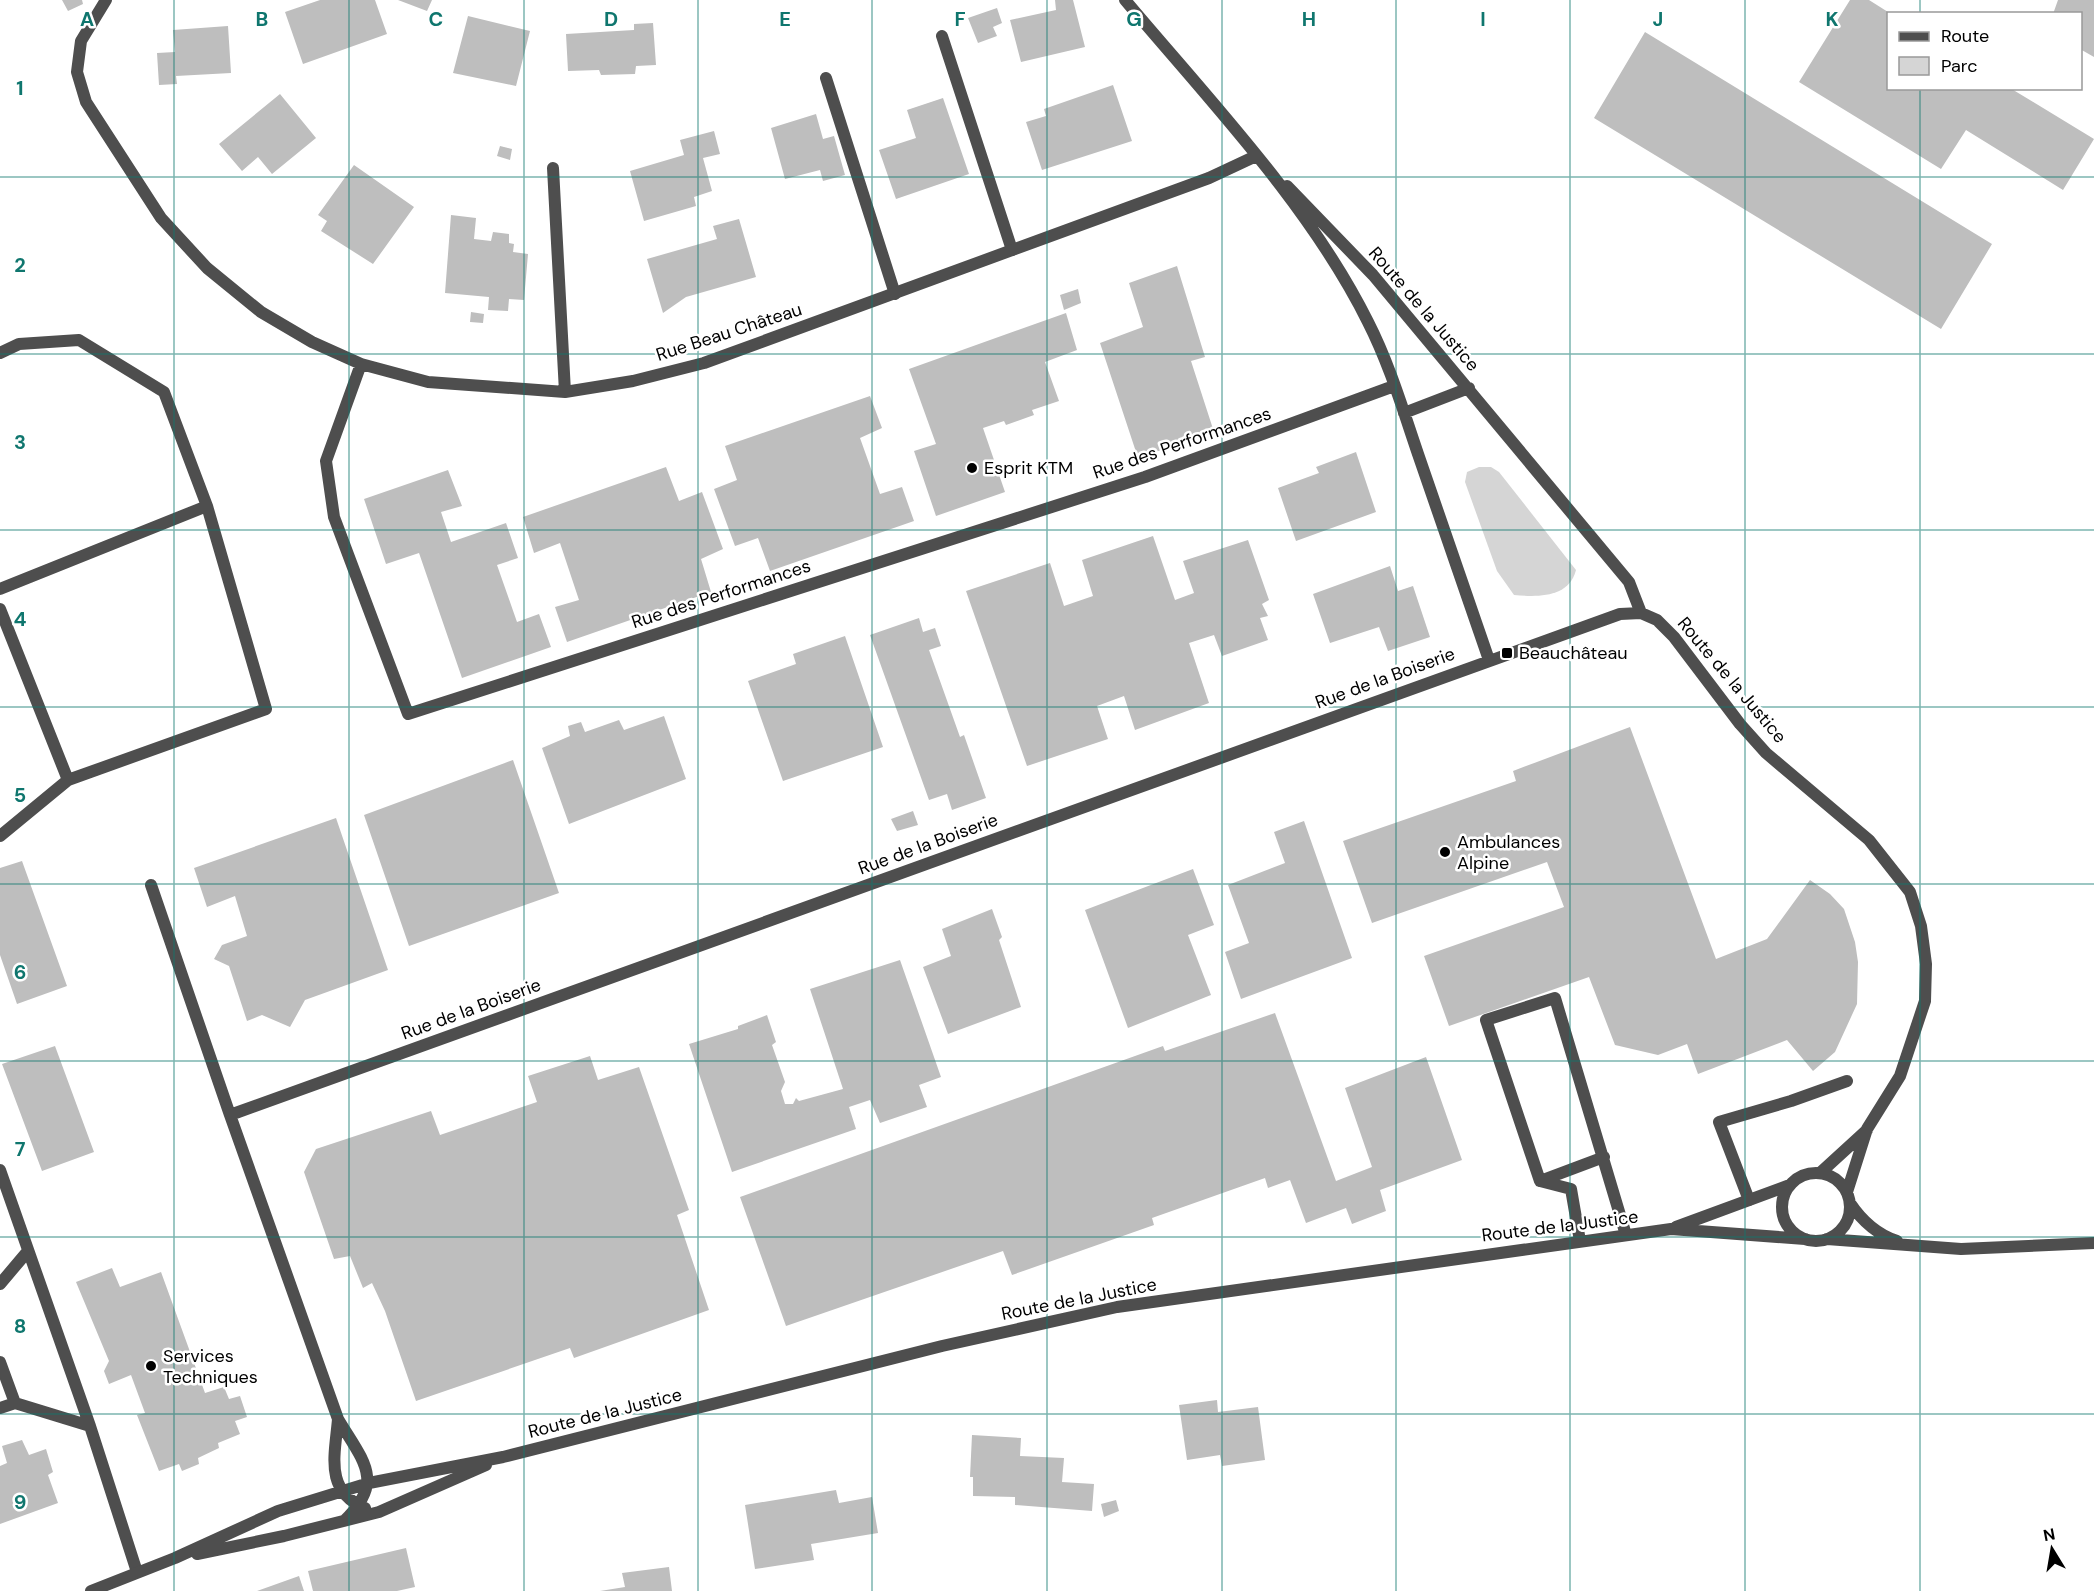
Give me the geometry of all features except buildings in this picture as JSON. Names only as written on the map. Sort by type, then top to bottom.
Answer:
[{"type":"street","name":"Rue Beau Château","points":[[106,0],[81,41],[77,72],[86,102],[161,218],[207,268],[261,312],[312,342],[361,364],[428,382],[565,392],[633,381],[704,363],[1209,178],[1256,156]]},
{"type":"street","name":"Route de la Justice","points":[[1125,0],[1256,156],[1323,246],[1352,291],[1370,324],[1394,386],[1489,660]]},
{"type":"street","points":[[942,36],[1012,250]]},
{"type":"street","points":[[826,78],[895,294]]},
{"type":"street","name":"Route de la Justice","points":[[1256,156],[1373,275],[1469,388],[1629,582],[1641,613],[1657,620],[1674,637],[1740,724],[1766,753],[1869,840],[1910,892],[1921,926],[1926,964],[1924,1001],[1900,1076],[1868,1130],[1848,1198]]},
{"type":"street","points":[[553,168],[565,392]]},
{"type":"street","points":[[0,353],[19,344],[79,340],[164,392],[207,506],[266,709],[68,780],[0,836]]},
{"type":"street","name":"Rue des Performances","points":[[361,364],[326,461],[334,518],[408,714],[1145,477],[1394,386]]},
{"type":"street","points":[[1404,413],[1469,388]]},
{"type":"street","points":[[0,589],[207,506]]},
{"type":"street","points":[[0,609],[68,780]]},
{"type":"street","name":"Rue de la Boiserie","points":[[230,1115],[1489,660],[1620,614],[1641,613]]},
{"type":"street","points":[[151,885],[338,1419],[362,1459],[369,1483],[366,1495],[360,1506],[344,1521]]},
{"type":"street","points":[[1540,1181],[1486,1020],[1555,998],[1626,1235]]},
{"type":"street","points":[[1749,1200],[1719,1122],[1791,1101],[1847,1081]]},
{"type":"street","name":"Route de la Justice","points":[[1820,1173],[1868,1130]]},
{"type":"street","points":[[1540,1181],[1604,1157]]},
{"type":"street","points":[[0,1170],[90,1426],[137,1572]]},
{"type":"street","points":[[1909,1245],[1883,1236],[1861,1219],[1831,1177],[1820,1173],[1809,1174],[1790,1185],[1784,1194],[1783,1216],[1796,1234],[1816,1241],[1827,1239],[1960,1249],[2094,1242]]},
{"type":"street","points":[[1540,1181],[1571,1189],[1580,1241]]},
{"type":"street","name":"Route de la Justice","points":[[1671,1229],[1790,1185]]},
{"type":"street","points":[[1827,1239],[1844,1225],[1849,1215],[1848,1198]]},
{"type":"street","name":"Route de la Justice","points":[[91,1591],[175,1558],[278,1511],[369,1483],[503,1457],[942,1346],[1117,1307],[1671,1229],[1805,1239]]},
{"type":"street","points":[[0,1284],[28,1251]]},
{"type":"street","points":[[0,1362],[15,1403]]},
{"type":"street","points":[[0,1408],[15,1403],[90,1426]]},
{"type":"street","points":[[338,1419],[334,1466],[341,1491],[347,1500],[379,1512]]},
{"type":"street","name":"Route de la Justice","points":[[175,1558],[379,1512],[503,1457]]},
{"type":"green space","points":[[1479,467],[1491,467],[1499,472],[1576,570],[1567,586],[1560,591],[1533,596],[1514,595],[1497,571],[1465,482],[1467,472]]},
{"type":"place","name":"Esprit KTM","points":[[972,468]]},
{"type":"place","name":"Beauchâteau","points":[[1507,653]]},
{"type":"place","name":"Ambulances Alpine","points":[[1445,852]]},
{"type":"place","name":"Services Techniques","points":[[151,1366]]}]
